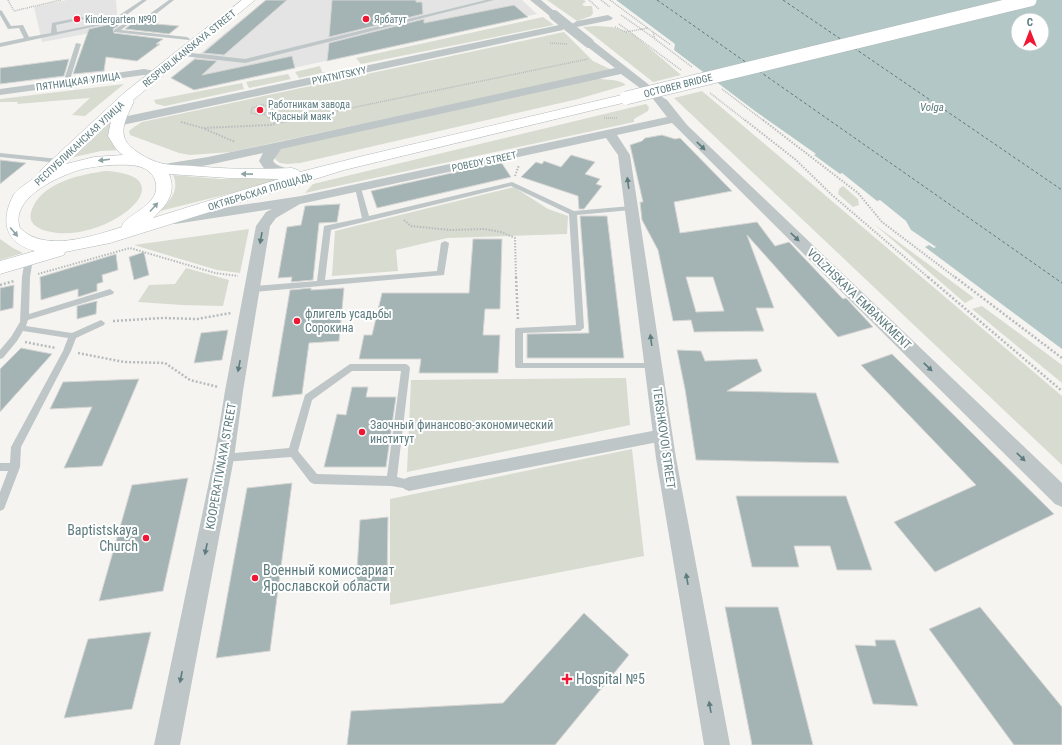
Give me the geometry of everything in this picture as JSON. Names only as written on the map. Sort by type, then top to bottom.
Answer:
[{"type":"main road","name":"RESPUBLIKANSKAYA STREET","points":[[129,96],[249,0]]},
{"type":"main road","name":"OCTOBER BRIDGE","points":[[326,170],[1030,0]]},
{"type":"main road","name":"ОКТЯБРЬСКАЯ ПЛОЩАДЬ","points":[[89,242],[132,225],[145,216],[162,196],[165,187],[164,178],[160,171],[153,165],[127,150],[118,141],[116,135],[118,122],[129,96]]},
{"type":"main road","name":"РЕСПУБЛИКАНСКАЯ УЛИЦА","points":[[0,213],[24,194],[129,96]]},
{"type":"main road","name":"ОКТЯБРЬСКАЯ ПЛОЩАДЬ","points":[[291,176],[226,173],[113,159],[77,165],[43,180],[24,194],[12,208],[9,226],[22,240],[33,244],[48,246],[89,242],[170,220],[291,176],[326,170]]},
{"type":"main road","points":[[0,268],[89,242]]},
{"type":"street","points":[[535,0],[644,86]]},
{"type":"street","points":[[577,24],[608,18]]},
{"type":"street","name":"PYATNITSKYY","points":[[118,122],[559,28]]},
{"type":"street","points":[[153,165],[208,161],[598,74],[624,70]]},
{"type":"street","name":"ПЯТНИЦКАЯ УЛИЦА","points":[[0,92],[144,72],[157,74]]},
{"type":"street","name":"VOLZHSKAYA EMBANKMENT","points":[[659,99],[670,110],[674,119],[1062,497]]},
{"type":"street","name":"POBEDY STREET","points":[[295,202],[615,126],[674,119]]},
{"type":"street","name":"TERSHKOVOI STREET","points":[[615,126],[624,155],[666,458],[717,745]]},
{"type":"street","points":[[276,147],[270,153],[266,161],[270,167],[291,176],[278,196],[284,201],[295,202]]},
{"type":"street","points":[[170,220],[295,202]]},
{"type":"street","name":"KOOPERATIVNAYA STREET","points":[[167,745],[224,458],[234,392],[264,226],[271,215],[295,202]]},
{"type":"street","points":[[409,484],[663,435]]},
{"type":"lane","points":[[145,0],[120,17],[145,20],[172,0]]},
{"type":"lane","points":[[183,54],[245,61],[492,0]]},
{"type":"lane","points":[[0,11],[10,28],[21,26],[27,39]]},
{"type":"lane","points":[[54,34],[54,24],[82,18]]},
{"type":"lane","points":[[134,18],[116,31],[187,39]]},
{"type":"lane","points":[[0,45],[108,23]]},
{"type":"lane","points":[[66,83],[78,44]]},
{"type":"lane","points":[[0,155],[59,161]]},
{"type":"lane","points":[[320,283],[327,228],[512,184],[573,213],[631,208]]},
{"type":"lane","points":[[358,188],[366,219]]},
{"type":"lane","points":[[573,213],[580,328],[519,330],[519,366],[654,366]]},
{"type":"lane","points":[[253,284],[320,283],[441,273],[445,244]]},
{"type":"lane","points":[[0,356],[14,340],[25,318],[28,259]]},
{"type":"lane","points":[[25,318],[110,292]]},
{"type":"lane","points":[[21,328],[73,336],[102,323]]},
{"type":"lane","points":[[0,506],[14,467],[16,447],[67,351],[73,336]]},
{"type":"lane","points":[[293,452],[308,398],[350,367],[406,368],[391,481]]},
{"type":"lane","points":[[224,458],[293,452]]},
{"type":"lane","points":[[293,452],[314,480],[391,481],[409,484]]},
{"type":"lane","points":[[0,467],[14,467]]},
{"type":"path","points":[[8,0],[14,11],[61,0]]},
{"type":"path","points":[[610,0],[671,45]]},
{"type":"path","points":[[608,18],[630,31],[685,74]]},
{"type":"path","points":[[640,29],[655,38],[693,68]]},
{"type":"path","points":[[653,32],[655,38]]},
{"type":"path","points":[[203,128],[276,123],[604,55]]},
{"type":"path","points":[[718,87],[858,193],[882,222],[1062,358]]},
{"type":"path","points":[[710,93],[796,160],[832,195],[1062,391]]},
{"type":"path","points":[[264,114],[271,110],[268,105],[258,105],[250,111],[255,115],[264,114],[276,123]]},
{"type":"path","points":[[158,114],[171,120],[203,128],[237,143]]},
{"type":"path","points":[[598,118],[615,126]]},
{"type":"path","points":[[394,212],[412,226],[450,230],[484,229],[501,232],[515,238],[519,335]]},
{"type":"path","points":[[0,285],[130,248],[253,284]]},
{"type":"path","points":[[102,323],[121,319],[196,319],[250,310]]},
{"type":"path","points":[[14,340],[124,362],[165,363],[190,380],[234,392]]},
{"type":"shaded area","name":"Kindergarten №90","points":[[67,0],[116,0],[118,28],[42,42],[34,7]]},
{"type":"shaded area","points":[[265,0],[522,0],[537,14],[194,90],[170,78]]},
{"type":"shaded area","points":[[547,0],[584,0],[586,2],[582,4],[584,6],[592,6],[593,13],[591,16],[577,21]]},
{"type":"shaded area","points":[[543,17],[554,25],[361,64],[356,58]]},
{"type":"shaded area","points":[[583,27],[612,27],[633,34],[681,75],[653,82]]},
{"type":"shaded area","points":[[564,32],[593,61],[612,70],[231,152],[190,155],[179,153],[130,135],[129,131],[142,122]]},
{"type":"shaded area","points":[[320,66],[322,72],[326,72],[299,78],[295,72]]},
{"type":"shaded area","points":[[288,74],[291,79],[249,88],[246,82]]},
{"type":"shaded area","points":[[598,78],[620,81],[626,85],[578,99],[300,163],[280,163],[274,156],[283,147]]},
{"type":"shaded area","points":[[242,83],[244,89],[165,106],[156,104],[154,100]]},
{"type":"shaded area","points":[[124,84],[85,116],[72,115],[90,98],[17,104],[18,102],[0,102],[0,99]]},
{"type":"shaded area","points":[[702,91],[1062,396],[1062,465],[674,98]]},
{"type":"shaded area","points":[[646,104],[649,107],[648,111],[634,119],[634,122],[305,193],[313,184]]},
{"type":"shaded area","points":[[112,118],[112,140],[122,150],[101,151],[70,158]]},
{"type":"shaded area","points":[[106,171],[131,176],[141,185],[140,196],[130,209],[113,220],[92,229],[69,233],[45,231],[33,224],[30,216],[32,209],[38,198],[46,191],[55,185],[75,177]]},
{"type":"shaded area","points":[[173,175],[220,179],[279,179],[276,182],[160,211],[173,195],[175,190],[175,180]]},
{"type":"shaded area","points":[[843,186],[858,199],[859,205],[853,207],[838,194],[839,189]]},
{"type":"shaded area","points":[[514,187],[548,209],[568,216],[567,234],[447,238],[396,250],[398,271],[332,276],[335,231]]},
{"type":"shaded area","points":[[874,224],[974,298],[965,303]]},
{"type":"shaded area","points":[[249,229],[240,273],[217,270],[134,245]]},
{"type":"shaded area","points":[[0,239],[13,248],[23,253],[0,260]]},
{"type":"shaded area","points":[[186,268],[229,280],[223,306],[138,302],[149,285],[175,284]]},
{"type":"shaded area","points":[[982,306],[1062,365],[1062,383],[972,309]]},
{"type":"shaded area","points":[[626,378],[630,425],[407,472],[411,380]]},
{"type":"shaded area","points":[[632,449],[644,556],[390,605],[390,499]]},
{"type":"water","name":"Volga","points":[[616,0],[1062,0],[1062,349],[925,247],[929,245],[934,248],[936,247],[911,230],[906,221],[880,200],[877,201],[842,173],[840,174],[814,155],[816,154],[755,111],[674,50],[675,44]]},
{"type":"building","points":[[266,0],[287,0],[224,55],[203,53]]},
{"type":"building","points":[[332,0],[416,0],[416,2],[422,2],[423,14],[329,37]]},
{"type":"building","points":[[514,5],[528,17],[327,61],[329,43],[424,19],[424,23]]},
{"type":"building","points":[[108,15],[110,22],[108,21],[91,24],[93,18]]},
{"type":"building","points":[[118,20],[125,21],[113,29],[114,33],[163,39],[156,44],[160,44],[137,61],[106,57],[104,71],[73,74],[89,29],[111,24]]},
{"type":"building","points":[[134,22],[179,26],[169,34],[125,29]]},
{"type":"building","points":[[292,56],[295,68],[194,90],[171,78],[195,59],[217,61],[202,75]]},
{"type":"building","points":[[69,59],[64,76],[0,84],[0,68]]},
{"type":"building","points":[[662,135],[675,139],[680,138],[732,191],[674,202],[680,233],[757,222],[775,246],[789,242],[843,299],[846,298],[873,327],[838,337],[747,235],[774,308],[756,308],[764,331],[694,332],[691,320],[673,321],[658,250],[642,220],[640,202],[643,202],[630,145],[642,141],[645,138]],"holes":[[[686,277],[713,277],[724,311],[696,312]]]},
{"type":"building","points":[[571,155],[595,162],[585,174],[600,179],[596,184],[602,186],[584,209],[579,209],[578,196],[521,177],[536,162],[542,164],[544,161],[561,167]]},
{"type":"building","points":[[0,160],[26,163],[0,184]]},
{"type":"building","points":[[501,162],[511,177],[377,208],[371,191]]},
{"type":"building","points":[[340,204],[337,222],[319,223],[313,280],[291,282],[292,277],[278,278],[287,227],[301,225],[305,206]]},
{"type":"building","points":[[580,216],[607,216],[624,358],[527,358],[527,334],[589,333]]},
{"type":"building","points":[[473,239],[502,239],[500,309],[485,309],[483,335],[500,335],[498,373],[419,373],[421,359],[359,359],[364,335],[372,335],[382,293],[469,293]]},
{"type":"building","points":[[144,252],[149,275],[134,280],[129,257]]},
{"type":"building","points":[[116,254],[118,270],[102,275],[103,282],[97,284],[97,291],[78,297],[78,289],[41,300],[40,277]]},
{"type":"building","points":[[14,285],[13,308],[0,311],[0,288]]},
{"type":"building","points":[[311,288],[311,290],[344,288],[339,341],[309,343],[302,394],[272,397],[290,290]]},
{"type":"building","points":[[97,301],[96,314],[77,319],[77,306]]},
{"type":"building","points":[[228,330],[222,360],[194,363],[201,333]]},
{"type":"building","points":[[21,348],[52,354],[0,412],[0,369]]},
{"type":"building","points":[[677,350],[701,351],[705,361],[757,359],[762,371],[727,391],[816,393],[839,463],[696,460],[685,389]]},
{"type":"building","points":[[892,354],[1054,514],[935,572],[894,522],[976,485],[861,365]]},
{"type":"building","points":[[139,379],[102,466],[64,468],[92,407],[50,409],[63,382]]},
{"type":"building","name":"Заочный финансово-экономический институт","points":[[352,387],[368,387],[366,397],[396,397],[386,467],[324,467],[337,414],[346,415]]},
{"type":"building","name":"Baptistskaya Church","points":[[188,478],[163,591],[99,601],[132,485]]},
{"type":"building","name":"Военный комиссариат Ярославской области","points":[[292,483],[270,651],[216,658],[247,488]]},
{"type":"building","points":[[736,496],[846,496],[872,570],[837,570],[830,546],[794,546],[799,567],[752,567]]},
{"type":"building","points":[[388,517],[387,583],[356,587],[360,520]]},
{"type":"building","points":[[725,607],[778,607],[813,745],[752,745]]},
{"type":"building","points":[[980,607],[1062,707],[1062,745],[1014,745],[929,629]]},
{"type":"building","name":"Hospital №5","points":[[584,613],[629,655],[555,745],[347,745],[351,711],[503,703]]},
{"type":"building","points":[[151,632],[132,709],[64,718],[88,639]]},
{"type":"building","points":[[875,640],[895,640],[918,706],[873,704],[855,645],[876,646]]},
{"type":"ferry route","points":[[657,0],[747,63]]},
{"type":"ferry route","points":[[783,0],[842,40]]},
{"type":"ferry route","points":[[854,48],[1062,190]]},
{"type":"ferry route","points":[[759,71],[1062,283]]},
{"type":"place","name":"Kindergarten №90","points":[[77,19]]},
{"type":"place","name":"Ярбатут","points":[[366,19]]},
{"type":"place","name":"Работникам завода \"Красный маяк\"","points":[[260,110]]},
{"type":"place","name":"флигель усадьбы Сорокина","points":[[297,321]]},
{"type":"place","name":"Заочный финансово-экономический институт","points":[[362,432]]},
{"type":"place","name":"Baptistskaya Church","points":[[146,538]]},
{"type":"place","name":"Военный комиссариат Ярославской области","points":[[255,578]]},
{"type":"place","name":"Hospital №5","points":[[567,679]]}]
